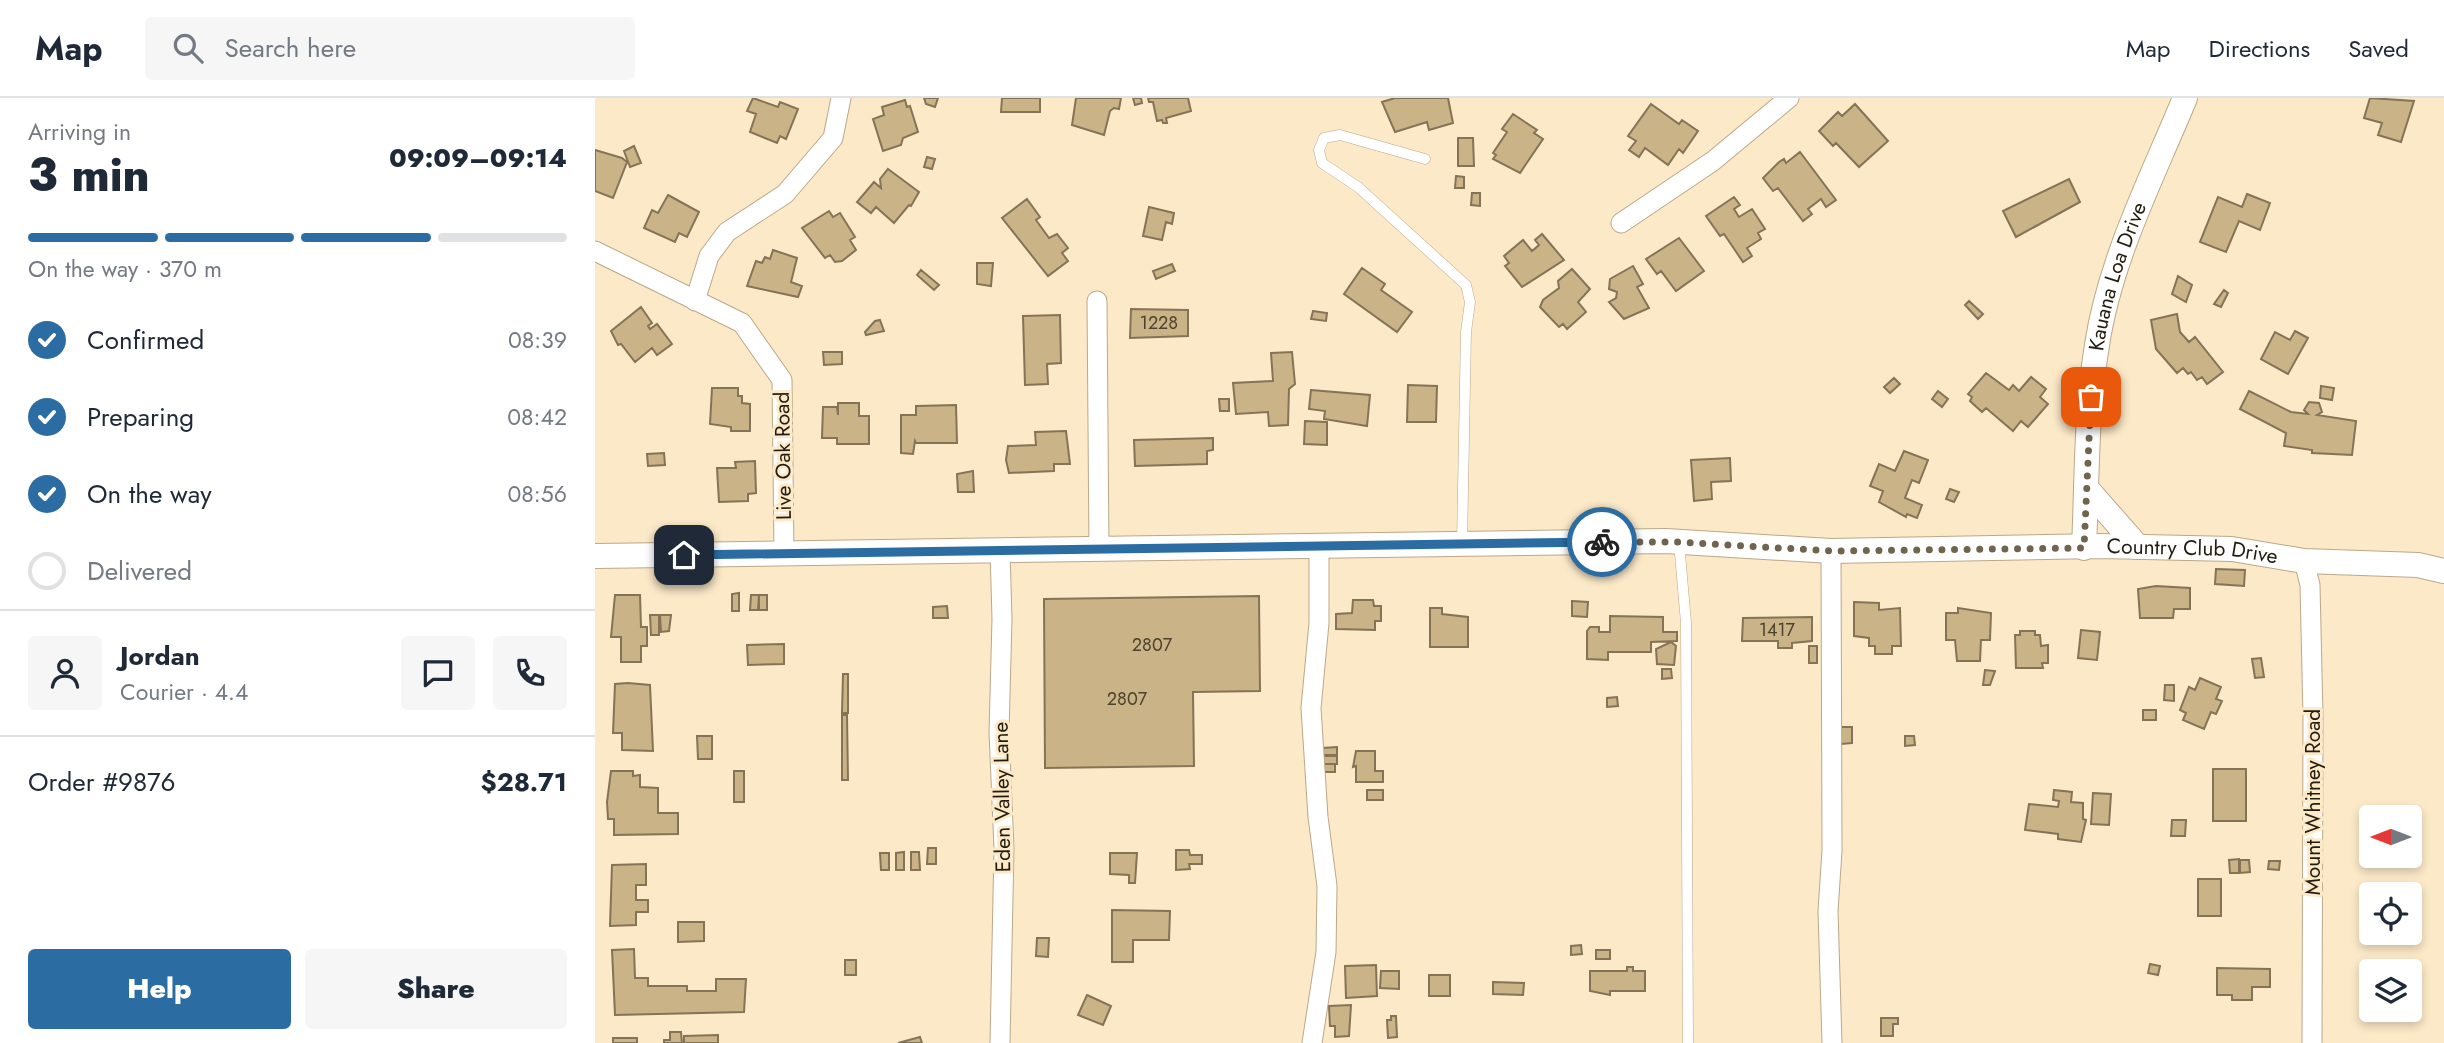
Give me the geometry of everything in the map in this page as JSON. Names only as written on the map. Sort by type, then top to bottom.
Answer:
[{"type":"street","points":[[695,301],[709,256],[727,232],[785,194],[833,138],[841,98]]},
{"type":"street","points":[[1622,223],[1713,161],[1789,98]]},
{"type":"street","name":"Kauana Loa Drive","points":[[2084,548],[2091,397],[2097,344],[2107,297],[2123,248],[2185,98]]},
{"type":"street","name":"Live Oak Road","points":[[595,251],[742,323],[782,380],[784,555]]},
{"type":"street","points":[[1097,301],[1099,550]]},
{"type":"street","points":[[2087,489],[2139,547]]},
{"type":"street","name":"Country Club Drive","points":[[595,556],[1679,542],[1831,551],[2139,547],[2232,549],[2304,561],[2418,565],[2444,571]]},
{"type":"street","points":[[1313,1043],[1326,952],[1327,886],[1318,817],[1311,708],[1319,623],[1319,548]]},
{"type":"street","name":"Eden Valley Lane","points":[[1000,550],[999,733],[1005,848],[1000,1043]]},
{"type":"street","points":[[1831,551],[1832,851],[1828,911],[1832,1043]]},
{"type":"street","name":"Mount Whitney Road","points":[[2304,561],[2310,586],[2313,716],[2312,1043]]},
{"type":"lane","points":[[1425,159],[1340,135],[1324,138],[1319,150],[1322,163],[1358,187],[1466,285],[1470,302],[1466,332],[1462,544]]},
{"type":"lane","points":[[1679,542],[1686,623],[1688,1043]]},
{"type":"building","points":[[753,98],[778,107],[780,102],[798,109],[786,139],[780,136],[777,143],[750,132],[756,114],[747,111]]},
{"type":"building","points":[[924,98],[938,98],[935,107],[926,104]]},
{"type":"building","points":[[1002,98],[1040,98],[1040,112],[1001,112]]},
{"type":"building","points":[[1076,98],[1121,98],[1119,109],[1110,111],[1104,135],[1072,125]]},
{"type":"building","points":[[1133,98],[1141,98],[1142,103],[1135,105]]},
{"type":"building","points":[[1148,98],[1188,98],[1191,111],[1166,118],[1167,123],[1163,123],[1162,120],[1157,121],[1153,102],[1149,102]]},
{"type":"building","points":[[1395,98],[1448,98],[1453,123],[1429,130],[1427,122],[1395,132],[1382,102]]},
{"type":"building","points":[[2370,98],[2414,101],[2401,142],[2378,135],[2382,123],[2364,118]]},
{"type":"building","points":[[905,100],[907,107],[910,106],[918,132],[903,138],[901,145],[883,151],[873,119],[884,115],[882,107]]},
{"type":"building","points":[[1651,104],[1679,124],[1682,120],[1698,131],[1683,153],[1679,149],[1668,165],[1645,148],[1639,157],[1629,150],[1636,141],[1628,136]]},
{"type":"building","points":[[1855,104],[1888,141],[1859,167],[1836,143],[1833,146],[1819,131],[1838,112],[1842,116]]},
{"type":"building","points":[[1513,114],[1537,130],[1534,133],[1543,139],[1520,173],[1493,159],[1496,155],[1493,153],[1507,132],[1502,129]]},
{"type":"building","points":[[1458,138],[1473,138],[1474,166],[1458,166]]},
{"type":"building","points":[[634,146],[641,163],[630,167],[624,151]]},
{"type":"building","points":[[595,150],[627,162],[613,198],[595,191]]},
{"type":"building","points":[[1800,152],[1836,200],[1826,207],[1821,199],[1808,209],[1812,214],[1803,221],[1778,188],[1773,191],[1763,178],[1779,162],[1784,159],[1786,163]]},
{"type":"building","points":[[927,157],[935,159],[932,169],[924,167]]},
{"type":"building","points":[[888,169],[919,192],[911,206],[909,205],[894,223],[876,207],[871,213],[857,202],[874,182],[881,188],[880,179]]},
{"type":"building","points":[[1456,176],[1464,177],[1464,188],[1455,188]]},
{"type":"building","points":[[2069,179],[2080,202],[2016,237],[2003,211]]},
{"type":"building","points":[[1472,193],[1480,193],[1480,206],[1471,205]]},
{"type":"building","points":[[2247,194],[2270,203],[2260,230],[2239,221],[2226,252],[2200,242],[2218,197],[2242,207]]},
{"type":"building","points":[[668,195],[699,212],[687,237],[679,233],[675,242],[644,228],[652,210],[658,213]]},
{"type":"building","points":[[1734,197],[1740,205],[1734,209],[1739,217],[1752,209],[1765,229],[1758,233],[1761,239],[1747,248],[1752,256],[1743,262],[1724,234],[1720,236],[1706,216]]},
{"type":"building","points":[[1027,199],[1040,217],[1036,220],[1049,238],[1057,234],[1068,248],[1062,253],[1068,261],[1048,276],[1002,218]]},
{"type":"building","points":[[1149,207],[1174,213],[1172,224],[1166,222],[1162,240],[1143,236]]},
{"type":"building","points":[[829,211],[833,217],[840,213],[855,237],[850,240],[856,250],[842,261],[835,262],[830,255],[825,258],[802,228]]},
{"type":"building","points":[[1542,234],[1564,260],[1522,287],[1505,266],[1509,263],[1504,256],[1523,240],[1532,251],[1539,245],[1535,240]]},
{"type":"building","points":[[1679,238],[1704,271],[1676,291],[1661,271],[1657,274],[1646,259]]},
{"type":"building","points":[[773,250],[797,258],[791,282],[802,286],[798,297],[747,286],[756,261],[762,263],[765,257],[770,259]]},
{"type":"building","points":[[977,263],[993,263],[991,286],[977,284]]},
{"type":"building","points":[[1172,264],[1175,271],[1156,279],[1153,271]]},
{"type":"building","points":[[1633,266],[1643,284],[1637,287],[1649,308],[1624,319],[1609,302],[1616,298],[1617,292],[1609,289],[1610,279]]},
{"type":"building","points":[[1362,268],[1385,284],[1381,290],[1412,312],[1397,332],[1344,294]]},
{"type":"building","points":[[1572,269],[1590,289],[1578,302],[1586,312],[1567,329],[1563,324],[1559,327],[1540,307],[1543,300],[1559,288],[1558,281]]},
{"type":"building","points":[[921,270],[939,285],[934,290],[917,275]]},
{"type":"building","points":[[2178,276],[2192,285],[2186,302],[2172,294]]},
{"type":"building","points":[[2224,290],[2228,293],[2221,307],[2214,304]]},
{"type":"building","points":[[1969,301],[1983,314],[1978,319],[1965,305]]},
{"type":"building","points":[[641,307],[652,323],[648,326],[650,329],[657,324],[672,344],[657,355],[652,348],[635,362],[621,344],[618,345],[611,331]]},
{"type":"building","points":[[1131,309],[1188,310],[1188,336],[1130,338]]},
{"type":"building","points":[[1313,311],[1327,313],[1326,321],[1311,319]]},
{"type":"building","points":[[2177,314],[2180,332],[2189,342],[2195,337],[2223,372],[2207,384],[2202,377],[2197,380],[2191,372],[2188,374],[2183,368],[2177,373],[2156,349],[2151,320]]},
{"type":"building","points":[[1060,315],[1061,363],[1047,364],[1048,384],[1025,385],[1023,316]]},
{"type":"building","points":[[880,320],[884,331],[866,335],[865,332],[875,321]]},
{"type":"building","points":[[2295,331],[2308,338],[2288,374],[2261,359],[2275,332],[2290,340]]},
{"type":"building","points":[[823,352],[842,352],[842,364],[824,365]]},
{"type":"building","points":[[1292,352],[1295,384],[1289,389],[1288,425],[1269,426],[1268,412],[1236,414],[1233,383],[1273,381],[1271,353]]},
{"type":"building","points":[[1986,373],[2009,390],[2013,385],[2019,391],[2031,377],[2046,389],[2040,397],[2048,404],[2028,427],[2021,421],[2013,431],[1986,408],[1982,412],[1970,401],[1972,397],[1968,394]]},
{"type":"building","points":[[1894,378],[1900,384],[1890,393],[1884,387]]},
{"type":"building","points":[[1408,385],[1437,386],[1436,422],[1407,422]]},
{"type":"building","points":[[2321,386],[2334,388],[2332,400],[2320,398]]},
{"type":"building","points":[[712,388],[738,388],[742,403],[750,404],[750,431],[731,431],[731,427],[710,424]]},
{"type":"building","points":[[1311,390],[1370,395],[1367,426],[1324,419],[1325,411],[1309,409]]},
{"type":"building","points":[[1938,391],[1948,399],[1942,407],[1932,399]]},
{"type":"building","points":[[2249,391],[2291,412],[2308,414],[2304,410],[2309,402],[2319,403],[2322,412],[2317,415],[2356,421],[2352,455],[2312,453],[2312,450],[2284,446],[2286,433],[2240,409]]},
{"type":"building","points":[[1219,399],[1229,399],[1229,411],[1220,411]]},
{"type":"building","points":[[838,403],[859,403],[859,416],[869,416],[869,444],[837,444],[837,438],[822,438],[823,407],[837,407],[838,415]]},
{"type":"building","points":[[956,405],[957,443],[915,441],[913,454],[901,453],[901,415],[916,415],[916,406]]},
{"type":"building","points":[[1305,421],[1327,422],[1327,445],[1304,444]]},
{"type":"building","points":[[1066,431],[1070,464],[1054,464],[1054,471],[1009,473],[1006,460],[1008,446],[1036,445],[1035,432]]},
{"type":"building","points":[[1213,438],[1213,450],[1207,451],[1207,464],[1135,466],[1134,440]]},
{"type":"building","points":[[1904,451],[1928,460],[1919,483],[1912,480],[1905,498],[1922,505],[1917,518],[1907,514],[1906,517],[1879,502],[1883,491],[1870,486],[1879,464],[1895,471]]},
{"type":"building","points":[[664,453],[665,465],[648,466],[647,454]]},
{"type":"building","points":[[1730,458],[1731,481],[1711,482],[1712,499],[1694,501],[1691,460]]},
{"type":"building","points":[[755,461],[756,493],[748,494],[748,501],[719,502],[717,468],[736,468],[735,462]]},
{"type":"building","points":[[973,471],[974,492],[958,492],[957,474]]},
{"type":"building","points":[[1950,489],[1959,492],[1954,502],[1946,499]]},
{"type":"building","points":[[2216,569],[2245,570],[2244,586],[2215,584]]},
{"type":"building","points":[[2156,586],[2190,588],[2190,609],[2174,609],[2173,618],[2140,618],[2138,589]]},
{"type":"building","points":[[739,593],[739,611],[732,611],[732,594]]},
{"type":"building","points":[[615,595],[640,595],[641,627],[647,627],[647,646],[641,646],[641,662],[621,662],[621,637],[611,637]]},
{"type":"building","points":[[751,595],[759,595],[758,610],[750,610]]},
{"type":"building","points":[[759,595],[767,595],[767,610],[759,610]]},
{"type":"building","points":[[1259,596],[1260,691],[1193,692],[1194,766],[1045,768],[1044,599]]},
{"type":"building","points":[[1353,600],[1373,600],[1374,606],[1381,606],[1381,621],[1375,621],[1375,630],[1336,629],[1336,614],[1352,613]]},
{"type":"building","points":[[1572,601],[1588,602],[1587,617],[1572,616]]},
{"type":"building","points":[[1854,602],[1879,603],[1879,610],[1900,608],[1901,646],[1892,646],[1892,654],[1875,654],[1875,646],[1869,646],[1869,638],[1854,636]]},
{"type":"building","points":[[947,606],[948,618],[933,618],[933,607]]},
{"type":"building","points":[[1430,608],[1442,608],[1442,614],[1468,617],[1468,647],[1430,647]]},
{"type":"building","points":[[1958,608],[1991,613],[1990,640],[1981,640],[1980,661],[1957,661],[1955,640],[1946,640],[1946,613],[1958,613]]},
{"type":"building","points":[[650,615],[659,615],[659,635],[651,635]]},
{"type":"building","points":[[660,615],[671,615],[669,631],[661,632]]},
{"type":"building","points":[[1610,616],[1663,617],[1663,632],[1677,632],[1677,641],[1651,642],[1651,652],[1608,652],[1608,660],[1587,659],[1587,631],[1590,627],[1599,627],[1599,632],[1610,632]]},
{"type":"building","points":[[1812,617],[1812,641],[1792,643],[1792,648],[1778,648],[1778,641],[1742,641],[1743,618]]},
{"type":"building","points":[[2081,630],[2100,632],[2097,660],[2078,658]]},
{"type":"building","points":[[2020,631],[2035,631],[2035,635],[2040,635],[2041,646],[2048,645],[2048,663],[2042,663],[2043,668],[2016,668],[2015,635],[2020,635]]},
{"type":"building","points":[[1671,642],[1676,646],[1674,665],[1657,664],[1656,649]]},
{"type":"building","points":[[784,644],[784,664],[748,665],[747,645]]},
{"type":"building","points":[[1809,646],[1817,646],[1817,663],[1809,663]]},
{"type":"building","points":[[2261,658],[2264,677],[2255,678],[2252,659]]},
{"type":"building","points":[[1662,669],[1671,669],[1672,678],[1662,679]]},
{"type":"building","points":[[1985,670],[1995,671],[1990,685],[1983,685]]},
{"type":"building","points":[[843,674],[848,674],[848,713],[842,713]]},
{"type":"building","points":[[2200,678],[2221,687],[2216,699],[2222,701],[2216,714],[2211,712],[2204,729],[2183,720],[2186,713],[2180,710],[2189,687],[2195,690]]},
{"type":"building","points":[[615,684],[650,685],[653,751],[622,750],[622,733],[613,733]]},
{"type":"building","points":[[2165,685],[2174,685],[2174,701],[2164,700]]},
{"type":"building","points":[[1617,697],[1618,706],[1607,707],[1607,698]]},
{"type":"building","points":[[2143,710],[2156,710],[2156,720],[2143,720]]},
{"type":"building","points":[[842,715],[847,715],[848,780],[842,780]]},
{"type":"building","points":[[1841,727],[1852,727],[1852,743],[1841,744]]},
{"type":"building","points":[[697,736],[712,736],[712,759],[698,759]]},
{"type":"building","points":[[1905,736],[1914,736],[1915,745],[1905,746]]},
{"type":"building","points":[[1337,747],[1337,755],[1322,755],[1322,748]]},
{"type":"building","points":[[1356,751],[1375,751],[1375,771],[1383,771],[1383,782],[1356,782],[1356,766],[1353,767]]},
{"type":"building","points":[[1322,756],[1337,756],[1337,764],[1322,764]]},
{"type":"building","points":[[1322,764],[1335,764],[1335,772],[1322,772]]},
{"type":"building","points":[[2213,769],[2246,769],[2246,821],[2213,821]]},
{"type":"building","points":[[611,771],[633,771],[633,776],[640,775],[640,787],[658,788],[658,813],[678,813],[678,834],[614,835],[614,819],[608,819],[607,802]]},
{"type":"building","points":[[734,771],[744,771],[744,802],[734,802]]},
{"type":"building","points":[[1367,790],[1383,790],[1383,800],[1367,800]]},
{"type":"building","points":[[2054,790],[2072,792],[2071,802],[2083,803],[2083,819],[2086,820],[2081,842],[2058,839],[2058,834],[2025,830],[2029,804],[2058,807],[2059,801],[2053,800]]},
{"type":"building","points":[[2093,793],[2111,794],[2109,825],[2091,824]]},
{"type":"building","points":[[2172,820],[2186,820],[2185,836],[2171,836]]},
{"type":"building","points":[[928,848],[936,848],[936,864],[927,864]]},
{"type":"building","points":[[1176,850],[1189,850],[1190,855],[1202,855],[1202,864],[1189,864],[1190,869],[1176,870]]},
{"type":"building","points":[[904,852],[904,870],[896,870],[896,853]]},
{"type":"building","points":[[911,852],[919,852],[920,870],[911,870]]},
{"type":"building","points":[[880,853],[889,853],[889,870],[881,870]]},
{"type":"building","points":[[1110,853],[1137,853],[1135,883],[1129,883],[1129,875],[1110,874]]},
{"type":"building","points":[[2239,859],[2239,873],[2230,873],[2229,860]]},
{"type":"building","points":[[2240,860],[2249,860],[2250,872],[2240,873]]},
{"type":"building","points":[[2269,861],[2280,861],[2279,870],[2268,869]]},
{"type":"building","points":[[646,864],[646,885],[636,885],[636,900],[648,900],[648,912],[636,912],[636,925],[610,926],[612,865]]},
{"type":"building","points":[[2198,879],[2221,879],[2221,916],[2198,916]]},
{"type":"building","points":[[1112,910],[1170,911],[1169,940],[1133,940],[1133,962],[1112,962]]},
{"type":"building","points":[[678,922],[704,922],[704,941],[678,942]]},
{"type":"building","points":[[1037,938],[1049,938],[1048,957],[1036,956]]},
{"type":"building","points":[[1581,945],[1582,954],[1571,955],[1571,946]]},
{"type":"building","points":[[634,949],[635,978],[648,978],[648,986],[687,986],[687,991],[716,991],[716,979],[746,979],[744,1012],[615,1015],[612,950]]},
{"type":"building","points":[[1596,950],[1610,950],[1610,959],[1596,959]]},
{"type":"building","points":[[845,960],[856,960],[856,975],[845,975]]},
{"type":"building","points":[[2150,964],[2160,966],[2158,975],[2148,973]]},
{"type":"building","points":[[1376,965],[1377,996],[1346,998],[1345,966]]},
{"type":"building","points":[[1627,967],[1633,967],[1633,971],[1645,971],[1645,991],[1610,991],[1610,995],[1590,991],[1590,971],[1627,971]]},
{"type":"building","points":[[2217,968],[2270,969],[2270,987],[2252,987],[2252,1000],[2232,1000],[2232,995],[2217,995]]},
{"type":"building","points":[[1381,971],[1399,971],[1399,989],[1380,988]]},
{"type":"building","points":[[1429,975],[1450,975],[1450,996],[1429,996]]},
{"type":"building","points":[[1493,982],[1524,983],[1523,995],[1493,994]]},
{"type":"building","points":[[1087,995],[1111,1006],[1103,1025],[1078,1015]]},
{"type":"building","points":[[1351,1005],[1349,1036],[1335,1037],[1335,1026],[1330,1026],[1329,1006]]},
{"type":"building","points":[[1391,1016],[1396,1016],[1397,1037],[1388,1038],[1387,1020],[1391,1020]]},
{"type":"building","points":[[1881,1018],[1898,1018],[1898,1024],[1893,1024],[1893,1036],[1881,1036]]},
{"type":"building","points":[[670,1032],[681,1032],[682,1043],[664,1043],[664,1040],[670,1040]]},
{"type":"building","points":[[718,1035],[718,1043],[684,1043],[684,1036]]},
{"type":"building","points":[[920,1037],[922,1043],[898,1043]]},
{"type":"building","points":[[613,1038],[637,1038],[637,1043],[613,1043]]},
{"type":"way so far","points":[[1602,542],[1679,542],[1831,551],[2084,548],[2091,397]]},
{"type":"route","points":[[684,555],[1602,542]]}]
